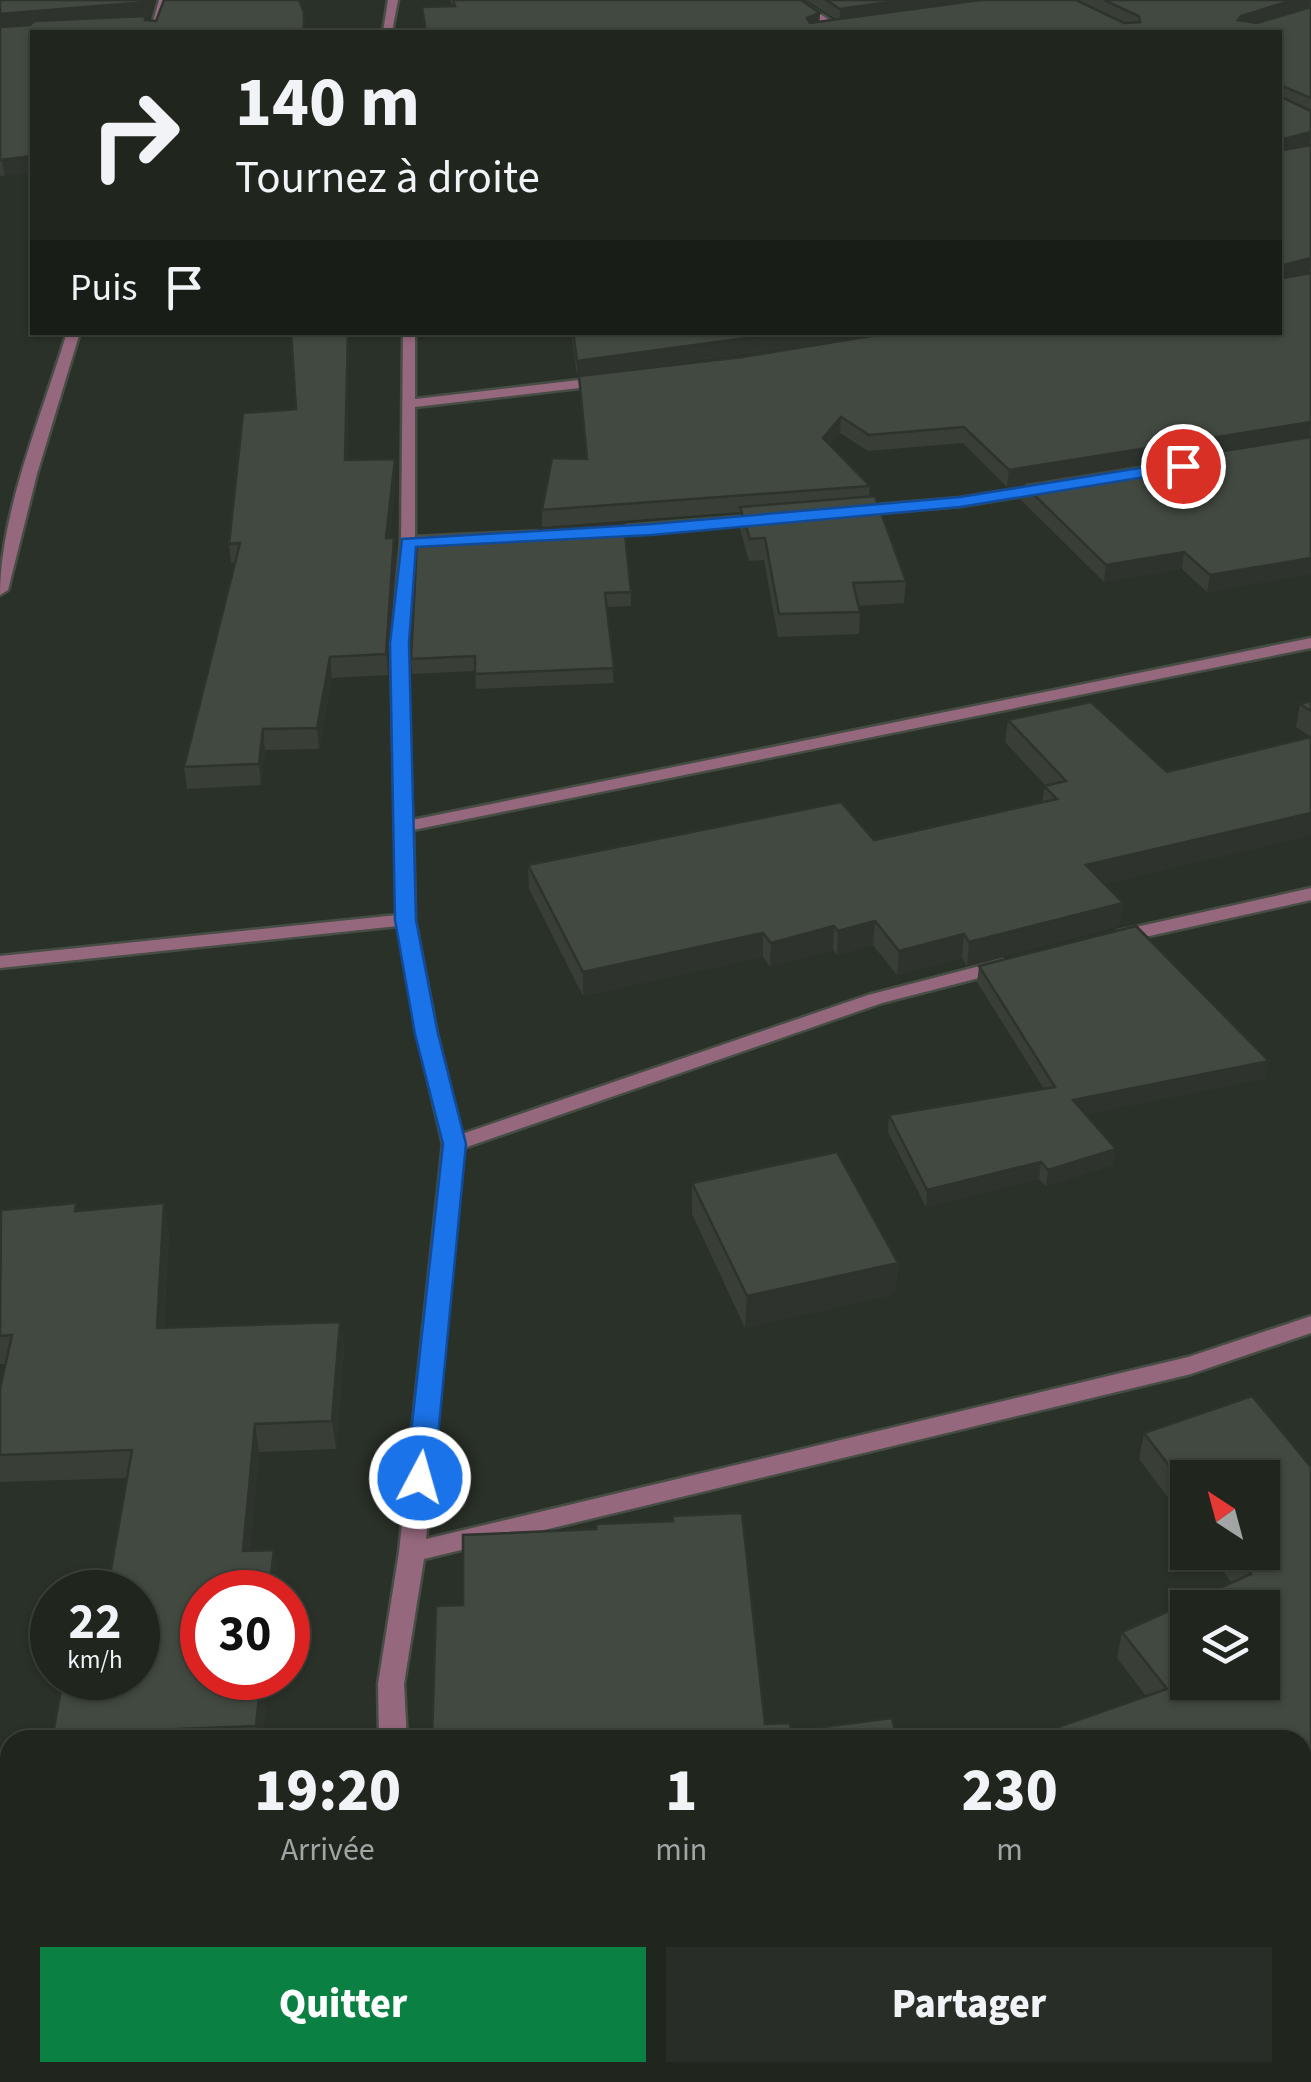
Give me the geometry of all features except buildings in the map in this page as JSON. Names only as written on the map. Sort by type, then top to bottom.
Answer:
[{"type":"street","points":[[138,24],[156,28],[164,0]]},
{"type":"street","points":[[387,30],[393,0]]},
{"type":"street","points":[[793,0],[838,29]]},
{"type":"street","points":[[830,30],[855,27]]},
{"type":"street","points":[[0,590],[30,474],[73,335]]},
{"type":"street","points":[[393,1730],[391,1684],[412,1552],[454,1144],[427,1034],[406,920],[400,643],[408,542],[410,335]]},
{"type":"street","points":[[412,403],[625,378]]},
{"type":"street","points":[[845,512],[960,502],[1058,486]]},
{"type":"street","points":[[408,542],[652,530],[787,517]]},
{"type":"street","points":[[402,827],[1311,643]]},
{"type":"street","points":[[1105,940],[1311,894]]},
{"type":"street","points":[[0,962],[406,920]]},
{"type":"street","points":[[454,1144],[874,999],[1028,960]]},
{"type":"street","points":[[412,1552],[1191,1366],[1311,1324]]},
{"type":"route","points":[[420,1478],[454,1144],[427,1034],[406,920],[400,643],[408,542],[652,530],[960,502],[1183,466]]}]
